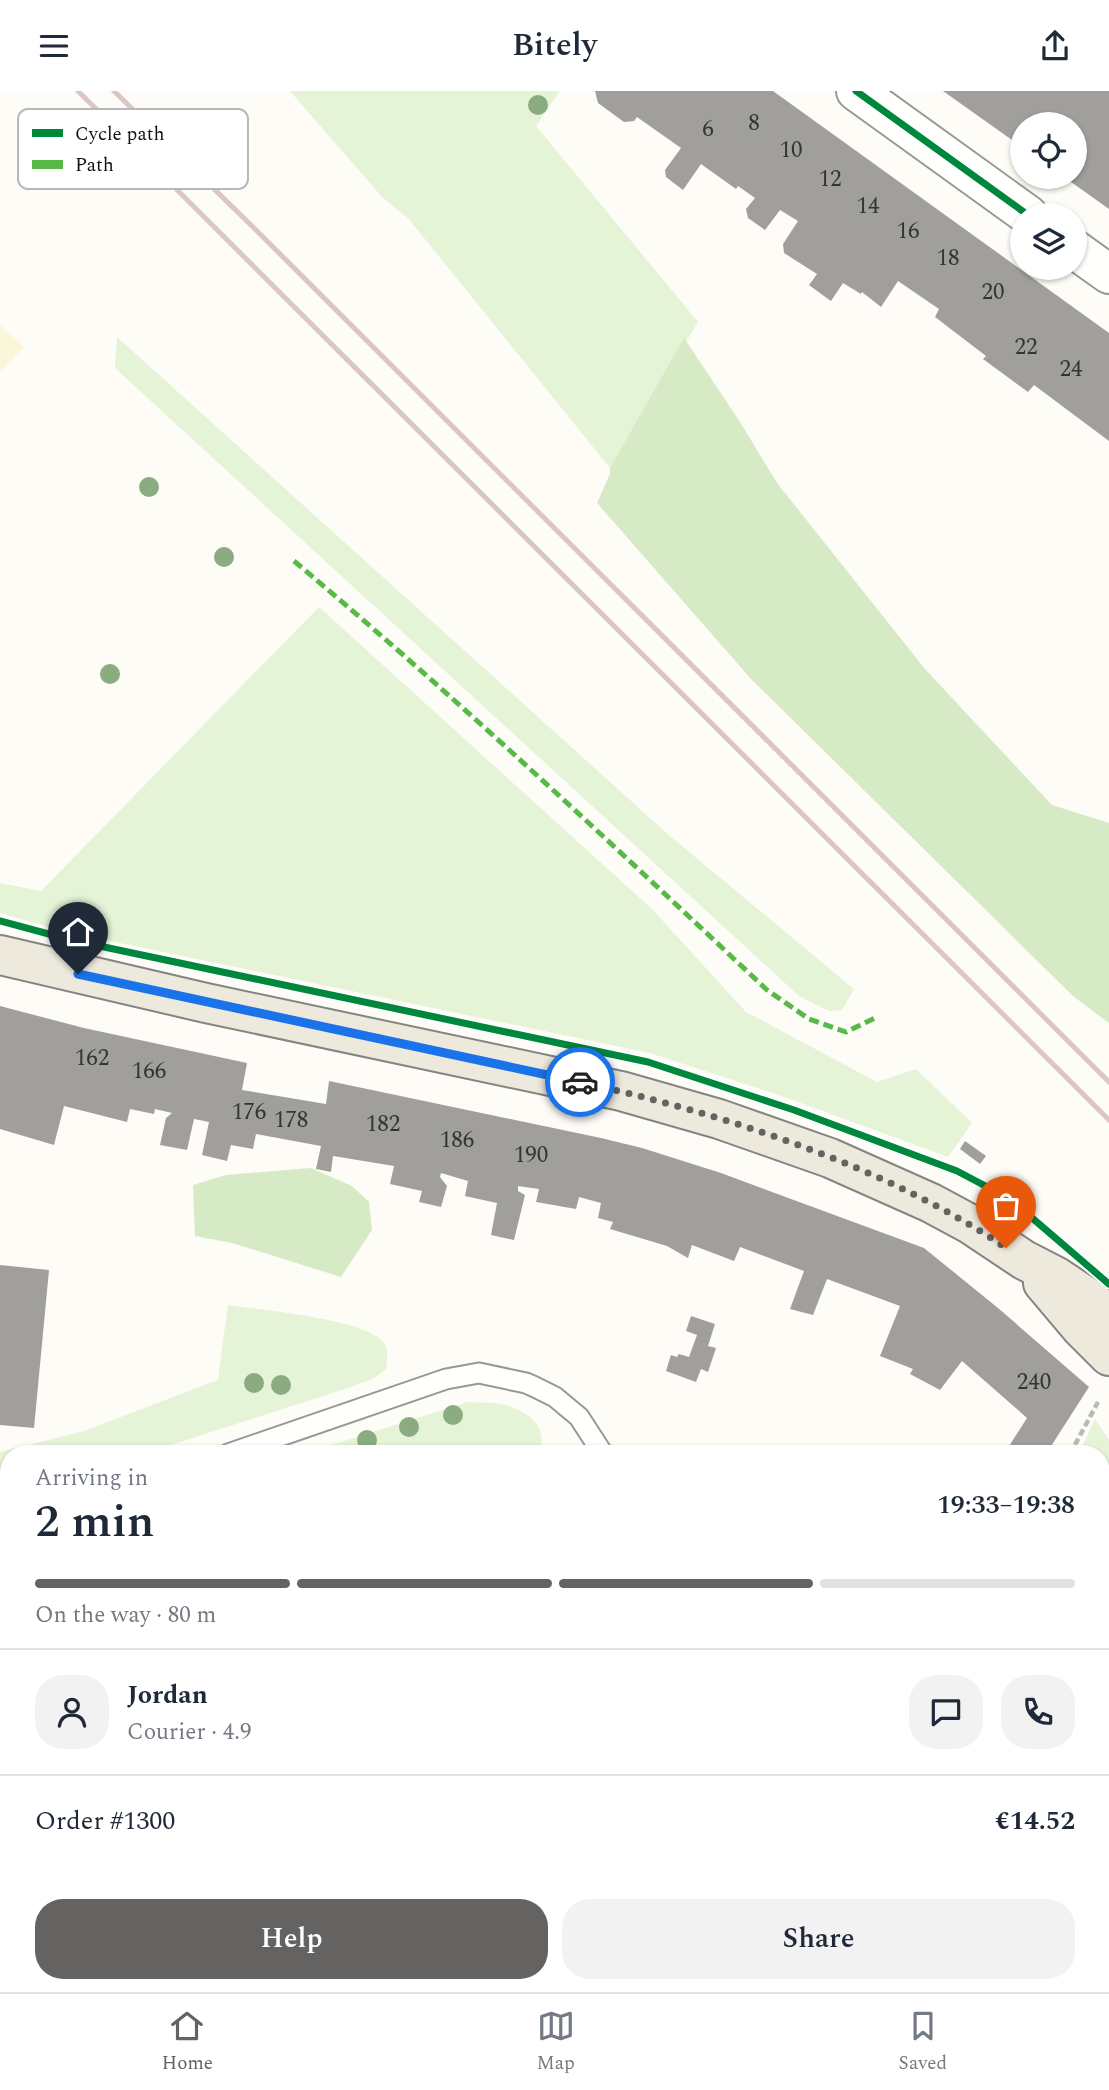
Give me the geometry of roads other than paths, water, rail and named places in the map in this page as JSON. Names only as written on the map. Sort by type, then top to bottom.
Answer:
[{"type":"main road","points":[[0,955],[171,995],[596,1086],[683,1108],[767,1135],[862,1171],[971,1224],[1024,1261],[1095,1322],[1109,1356]]},
{"type":"main road","points":[[1095,1322],[1103,1386]]},
{"type":"street","points":[[856,91],[1011,203]]},
{"type":"street","points":[[1087,258],[1109,274]]},
{"type":"lane","points":[[254,1445],[446,1379],[479,1373],[526,1383],[555,1397],[579,1417],[597,1445]]},
{"type":"railway","points":[[78,91],[96,109]]},
{"type":"railway","points":[[114,91],[132,109]]},
{"type":"railway","points":[[176,189],[1109,1120]]},
{"type":"railway","points":[[214,189],[1109,1082]]}]
